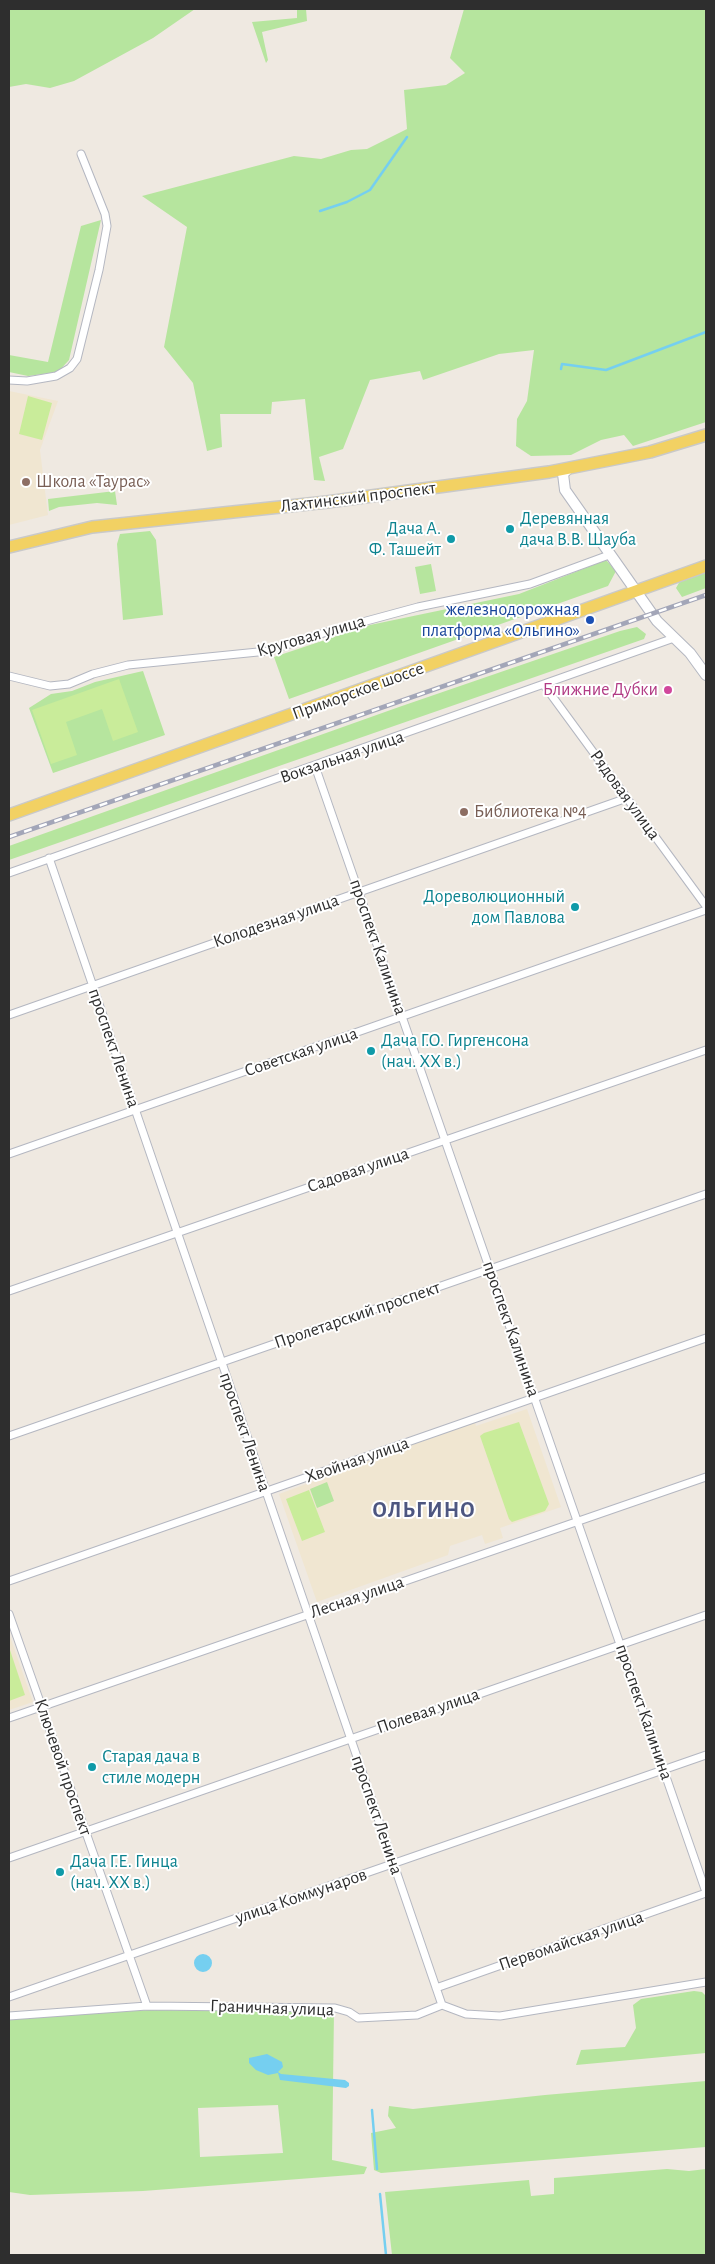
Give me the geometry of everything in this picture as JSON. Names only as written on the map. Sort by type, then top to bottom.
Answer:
[{"type":"main road","name":"Лахтинский проспект","points":[[9,548],[92,527],[327,502],[568,468],[650,452],[706,435]]},
{"type":"main road","points":[[568,468],[564,474],[565,490],[656,621],[690,653],[706,675]]},
{"type":"main road","name":"Приморское шоссе","points":[[9,815],[706,566]]},
{"type":"street","points":[[9,380],[27,381],[56,376],[70,368],[77,359],[99,270],[107,226],[105,214],[81,154]]},
{"type":"street","name":"Круговая улица","points":[[9,676],[50,686],[68,684],[93,674],[128,665],[268,651],[332,630],[418,607],[530,584],[609,554]]},
{"type":"street","name":"Вокзальная улица","points":[[9,872],[315,766],[674,638]]},
{"type":"street","name":"Рядовая улица","points":[[544,685],[706,906]]},
{"type":"street","name":"проспект Калинина","points":[[315,766],[706,1893]]},
{"type":"street","name":"Колодезная улица","points":[[9,1015],[627,798]]},
{"type":"street","name":"проспект Ленина","points":[[49,858],[442,2005]]},
{"type":"street","name":"Советская улица","points":[[9,1154],[706,910]]},
{"type":"street","name":"Садовая улица","points":[[9,1291],[706,1050]]},
{"type":"street","name":"Пролетарский проспект","points":[[9,1436],[706,1194]]},
{"type":"street","name":"Хвойная улица","points":[[9,1581],[706,1338]]},
{"type":"street","name":"Лесная улица","points":[[9,1718],[706,1477]]},
{"type":"street","name":"Ключевой проспект","points":[[9,1614],[147,2006]]},
{"type":"street","name":"Полевая улица","points":[[9,1858],[706,1615]]},
{"type":"street","name":"улица Коммунаров","points":[[9,1997],[706,1755]]},
{"type":"street","name":"Первомайская улица","points":[[436,1988],[706,1893]]},
{"type":"street","points":[[442,2005],[466,2014],[500,2016],[706,1982]]},
{"type":"street","name":"Граничная улица","points":[[9,2016],[147,2006],[335,2008],[349,2012],[358,2018],[417,2015],[442,2005]]},
{"type":"shaded area","name":"Школа «Таурас»","points":[[9,391],[58,401],[40,450],[48,515],[9,525]]},
{"type":"shaded area","points":[[527,1409],[561,1507],[500,1528],[503,1538],[485,1544],[482,1535],[450,1546],[448,1555],[317,1602],[279,1494],[475,1422],[476,1426]]},
{"type":"shaded area","points":[[9,1634],[33,1702],[9,1710]]},
{"type":"green space","points":[[9,9],[195,9],[153,38],[74,81],[50,88],[26,84],[9,87]]},
{"type":"green space","points":[[297,9],[306,9],[307,21],[262,32],[268,60],[266,63],[252,22],[297,18]]},
{"type":"green space","points":[[464,9],[706,9],[706,422],[633,446],[624,435],[601,440],[571,455],[531,456],[516,446],[517,419],[527,401],[534,350],[499,354],[423,380],[420,371],[370,380],[343,449],[319,457],[325,481],[314,480],[305,399],[272,402],[271,414],[220,414],[222,447],[207,451],[193,383],[164,347],[187,227],[142,196],[294,156],[321,159],[351,150],[367,149],[407,129],[404,90],[446,85],[465,73],[450,58]]},
{"type":"green space","points":[[101,220],[69,360],[58,372],[28,376],[9,372],[9,355],[48,362],[81,226]]},
{"type":"green space","points":[[28,396],[52,403],[42,440],[19,434]]},
{"type":"green space","points":[[115,491],[117,505],[97,503],[59,507],[49,511],[48,499]]},
{"type":"green space","points":[[150,531],[156,540],[163,615],[123,620],[117,544],[120,534]]},
{"type":"green space","points":[[606,560],[616,571],[608,586],[289,699],[274,657],[370,625],[519,594]]},
{"type":"green space","points":[[431,564],[436,591],[420,594],[415,567]]},
{"type":"green space","points":[[706,570],[706,588],[682,597],[676,588],[680,581]]},
{"type":"green space","points":[[637,627],[646,634],[644,639],[9,860],[9,846],[399,707],[620,631]]},
{"type":"green space","points":[[143,671],[165,735],[53,773],[29,708],[51,694],[72,691],[95,682]]},
{"type":"green space","points":[[119,679],[138,732],[113,741],[102,709],[66,722],[77,755],[51,764],[32,710]]},
{"type":"green space","points":[[519,1422],[549,1504],[545,1511],[512,1522],[509,1519],[480,1436]]},
{"type":"green space","points":[[327,1482],[334,1501],[317,1508],[310,1489]]},
{"type":"green space","points":[[309,1490],[325,1532],[302,1541],[286,1499]]},
{"type":"green space","points":[[9,1651],[25,1695],[9,1701]]},
{"type":"green space","points":[[694,1991],[702,1992],[706,1996],[706,2053],[576,2065],[581,2050],[625,2047],[636,2028],[633,2005],[641,1999]]},
{"type":"green space","points":[[148,2010],[334,2011],[332,2160],[367,2167],[364,2174],[143,2191],[30,2195],[9,2192],[9,2019]],"holes":[[[278,2105],[283,2153],[200,2157],[198,2108]]]},
{"type":"green space","points":[[706,2081],[706,2147],[381,2173],[374,2170],[371,2133],[396,2128],[388,2116],[389,2106],[413,2109]]},
{"type":"green space","points":[[667,2169],[689,2171],[706,2169],[706,2255],[392,2255],[385,2192],[529,2180],[531,2196],[554,2194],[554,2178]]},
{"type":"water","points":[[199,1954],[207,1954],[212,1959],[210,1970],[199,1972],[194,1967],[194,1959]]},
{"type":"water","points":[[267,2054],[282,2062],[283,2067],[278,2072],[281,2074],[345,2080],[349,2083],[349,2086],[346,2088],[280,2080],[278,2073],[268,2075],[256,2070],[249,2063],[249,2058]]},
{"type":"waterway","points":[[320,211],[347,202],[370,190],[407,137]]},
{"type":"waterway","points":[[561,369],[562,364],[606,370],[706,332]]},
{"type":"waterway","points":[[372,2110],[377,2169]]},
{"type":"waterway","points":[[380,2194],[386,2255]]},
{"type":"railway","points":[[9,837],[706,595]]},
{"type":"place","name":"Школа «Таурас»","points":[[26,482]]},
{"type":"place","name":"Деревянная дача В.В. Шауба","points":[[510,529]]},
{"type":"place","name":"Дача А. Ф. Ташейт","points":[[451,539]]},
{"type":"place","name":"железнодорожная платформа «Ольгино»","points":[[590,620]]},
{"type":"place","name":"Ближние Дубки","points":[[668,690]]},
{"type":"place","name":"Библиотека №4","points":[[464,812]]},
{"type":"place","name":"Дореволюционный дом Павлова","points":[[575,907]]},
{"type":"place","name":"Дача Г.О. Гиргенсона (нач. XX в.)","points":[[371,1051]]},
{"type":"place","name":"Старая дача в стиле модерн","points":[[92,1767]]},
{"type":"place","name":"Дача Г.Е. Гинца (нач. XX в.)","points":[[60,1872]]},
{"type":"district","name":"ОЛЬГИНО","points":[[424,1510]]}]
